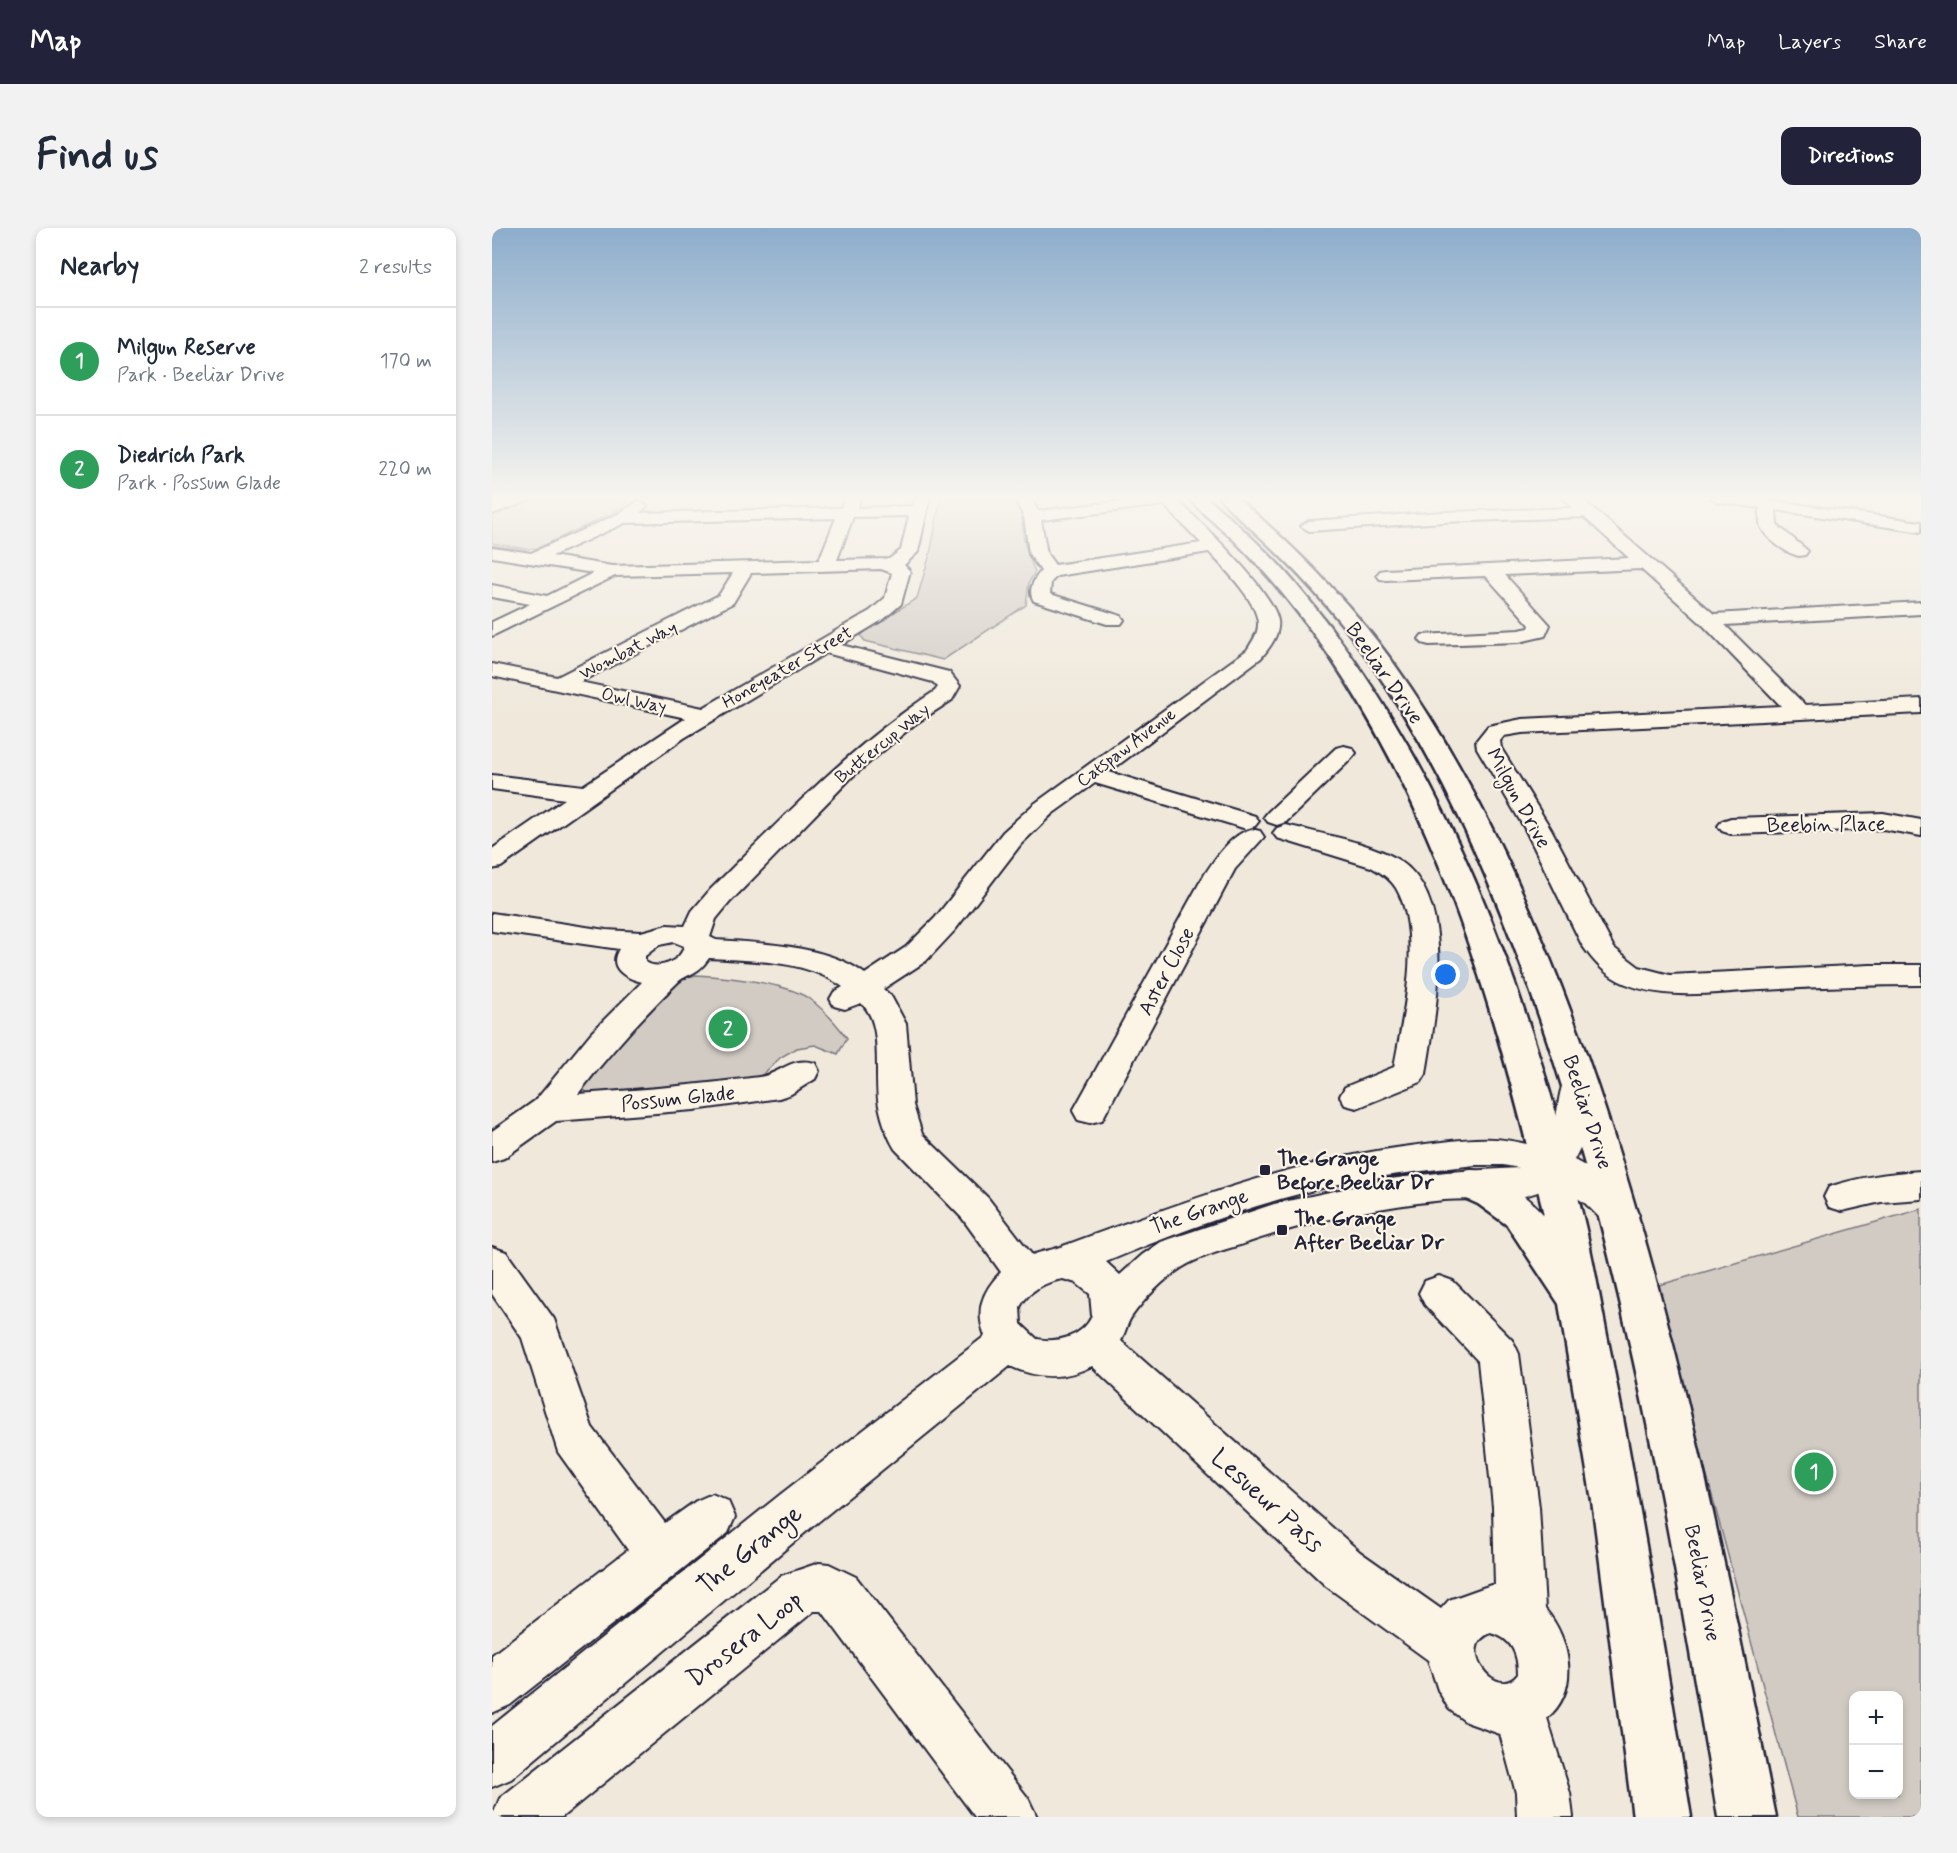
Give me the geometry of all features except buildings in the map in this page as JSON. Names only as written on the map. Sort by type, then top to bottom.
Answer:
[{"type":"highway","name":"Beeliar Drive","points":[[1274,571],[1316,622],[1377,713],[1417,786],[1473,910],[1518,1043],[1563,1214],[1616,1501],[1662,1817]]},
{"type":"highway","name":"Beeliar Drive","points":[[1306,571],[1330,597],[1384,666],[1432,743],[1457,789],[1509,897],[1535,959],[1580,1082],[1620,1215],[1656,1355],[1708,1601],[1747,1817]]},
{"type":"highway","points":[[1471,1185],[1501,1197],[1516,1209],[1534,1231],[1578,1303]]},
{"type":"street","points":[[492,630],[612,571]]},
{"type":"street","name":"Wombat Way","points":[[560,684],[726,599],[743,571]]},
{"type":"street","name":"Honeyeater Street","points":[[492,861],[705,715],[877,615],[894,600],[901,571]]},
{"type":"street","points":[[1051,571],[1044,576],[1040,586],[1041,597],[1048,602],[1114,620]]},
{"type":"street","name":"Catspaw Avenue","points":[[855,993],[916,954],[945,924],[1012,838],[1043,809],[1254,654],[1268,634],[1267,616],[1233,571]]},
{"type":"street","points":[[1386,575],[1453,571]]},
{"type":"street","points":[[1429,639],[1545,634],[1536,620],[1492,571]]},
{"type":"street","points":[[1653,571],[1709,620],[1799,712]]},
{"type":"street","points":[[492,591],[549,602]]},
{"type":"street","points":[[1709,620],[1921,608]]},
{"type":"street","name":"Buttercup Way","points":[[492,1149],[548,1109],[602,1041],[687,955],[702,917],[720,896],[843,772],[907,719],[944,695],[949,686],[941,677],[822,646]]},
{"type":"street","name":"Owl Way","points":[[492,670],[705,715]]},
{"type":"street","name":"Milgun Drive","points":[[1921,706],[1522,726],[1496,731],[1488,741],[1489,748],[1538,829],[1597,945],[1605,958],[1618,969],[1652,983],[1670,985],[1921,975]]},
{"type":"street","points":[[1092,774],[1275,839],[1282,825],[1344,753]]},
{"type":"street","points":[[492,782],[587,794]]},
{"type":"street","name":"Beebin Place","points":[[1731,826],[1883,821],[1921,828]]},
{"type":"street","points":[[1282,825],[1391,867],[1410,885],[1416,905],[1423,945],[1423,990],[1409,1074],[1357,1096]]},
{"type":"street","name":"Aster Close","points":[[1090,1111],[1214,882],[1249,829]]},
{"type":"street","name":"Buttercup Way","points":[[602,1041],[642,951],[720,896]]},
{"type":"street","points":[[492,922],[606,939],[642,951],[659,975],[687,955]]},
{"type":"street","points":[[492,936],[642,951],[674,933],[687,955],[718,963],[766,967],[830,988],[855,993],[871,1025],[893,1054],[896,1105],[907,1140],[975,1208],[1024,1274]]},
{"type":"street","name":"Possum Glade","points":[[548,1109],[694,1098],[779,1086],[803,1071]]},
{"type":"street","name":"The Grange","points":[[1104,1326],[1163,1260],[1186,1248],[1251,1225],[1333,1204],[1443,1186],[1523,1182],[1538,1176],[1560,1156],[1573,1129],[1580,1082]]},
{"type":"street","name":"The Grange","points":[[1064,1263],[1206,1206],[1274,1185],[1339,1169],[1408,1158],[1509,1152],[1551,1165],[1578,1178],[1607,1199],[1620,1215]]},
{"type":"street","points":[[1842,1197],[1881,1188],[1921,1185]]},
{"type":"street","points":[[492,1263],[540,1331],[574,1438],[660,1555]]},
{"type":"street","points":[[1064,1263],[1080,1265],[1094,1272],[1105,1282],[1112,1295],[1104,1326],[1079,1354],[1060,1359],[1040,1359],[1023,1353],[1009,1342],[1002,1329],[999,1314],[1003,1299],[1011,1285],[1024,1274],[1036,1267],[1064,1263]]},
{"type":"street","points":[[1439,1293],[1498,1354],[1516,1507],[1521,1620]]},
{"type":"street","name":"Lesueur Pass","points":[[1104,1326],[1343,1569],[1450,1646]]},
{"type":"street","name":"The Grange","points":[[492,1760],[797,1510],[1009,1342]]},
{"type":"street","points":[[492,1687],[712,1517]]},
{"type":"street","name":"Drosera Loop","points":[[519,1817],[798,1593],[820,1586],[831,1588],[839,1594],[1009,1817]]},
{"type":"street","points":[[1491,1609],[1507,1612],[1521,1620],[1533,1634],[1541,1650],[1544,1667],[1541,1686],[1531,1700],[1518,1707],[1502,1709],[1486,1705],[1471,1695],[1459,1681],[1452,1664],[1450,1646],[1454,1631],[1463,1618],[1476,1611],[1491,1609]]},
{"type":"street","points":[[1518,1707],[1543,1793],[1545,1817]]},
{"type":"shaded area","points":[[925,571],[1035,572],[1029,582],[1026,605],[943,660],[865,641],[861,636],[865,631],[917,598]]},
{"type":"shaded area","points":[[696,975],[754,981],[797,992],[824,1012],[847,1038],[838,1054],[815,1045],[797,1048],[781,1057],[762,1075],[742,1083],[599,1095],[586,1092],[580,1084],[678,980]]},
{"type":"shaded area","points":[[1921,1209],[1921,1817],[1798,1817],[1656,1286]]},
{"type":"place","name":"Diedrich Park","points":[[728,1029]]},
{"type":"place","name":"The Grange Before Beeliar Dr","points":[[1265,1170]]},
{"type":"place","name":"The Grange After Beeliar Dr","points":[[1282,1230]]},
{"type":"place","name":"Milgun Reserve","points":[[1814,1472]]}]
